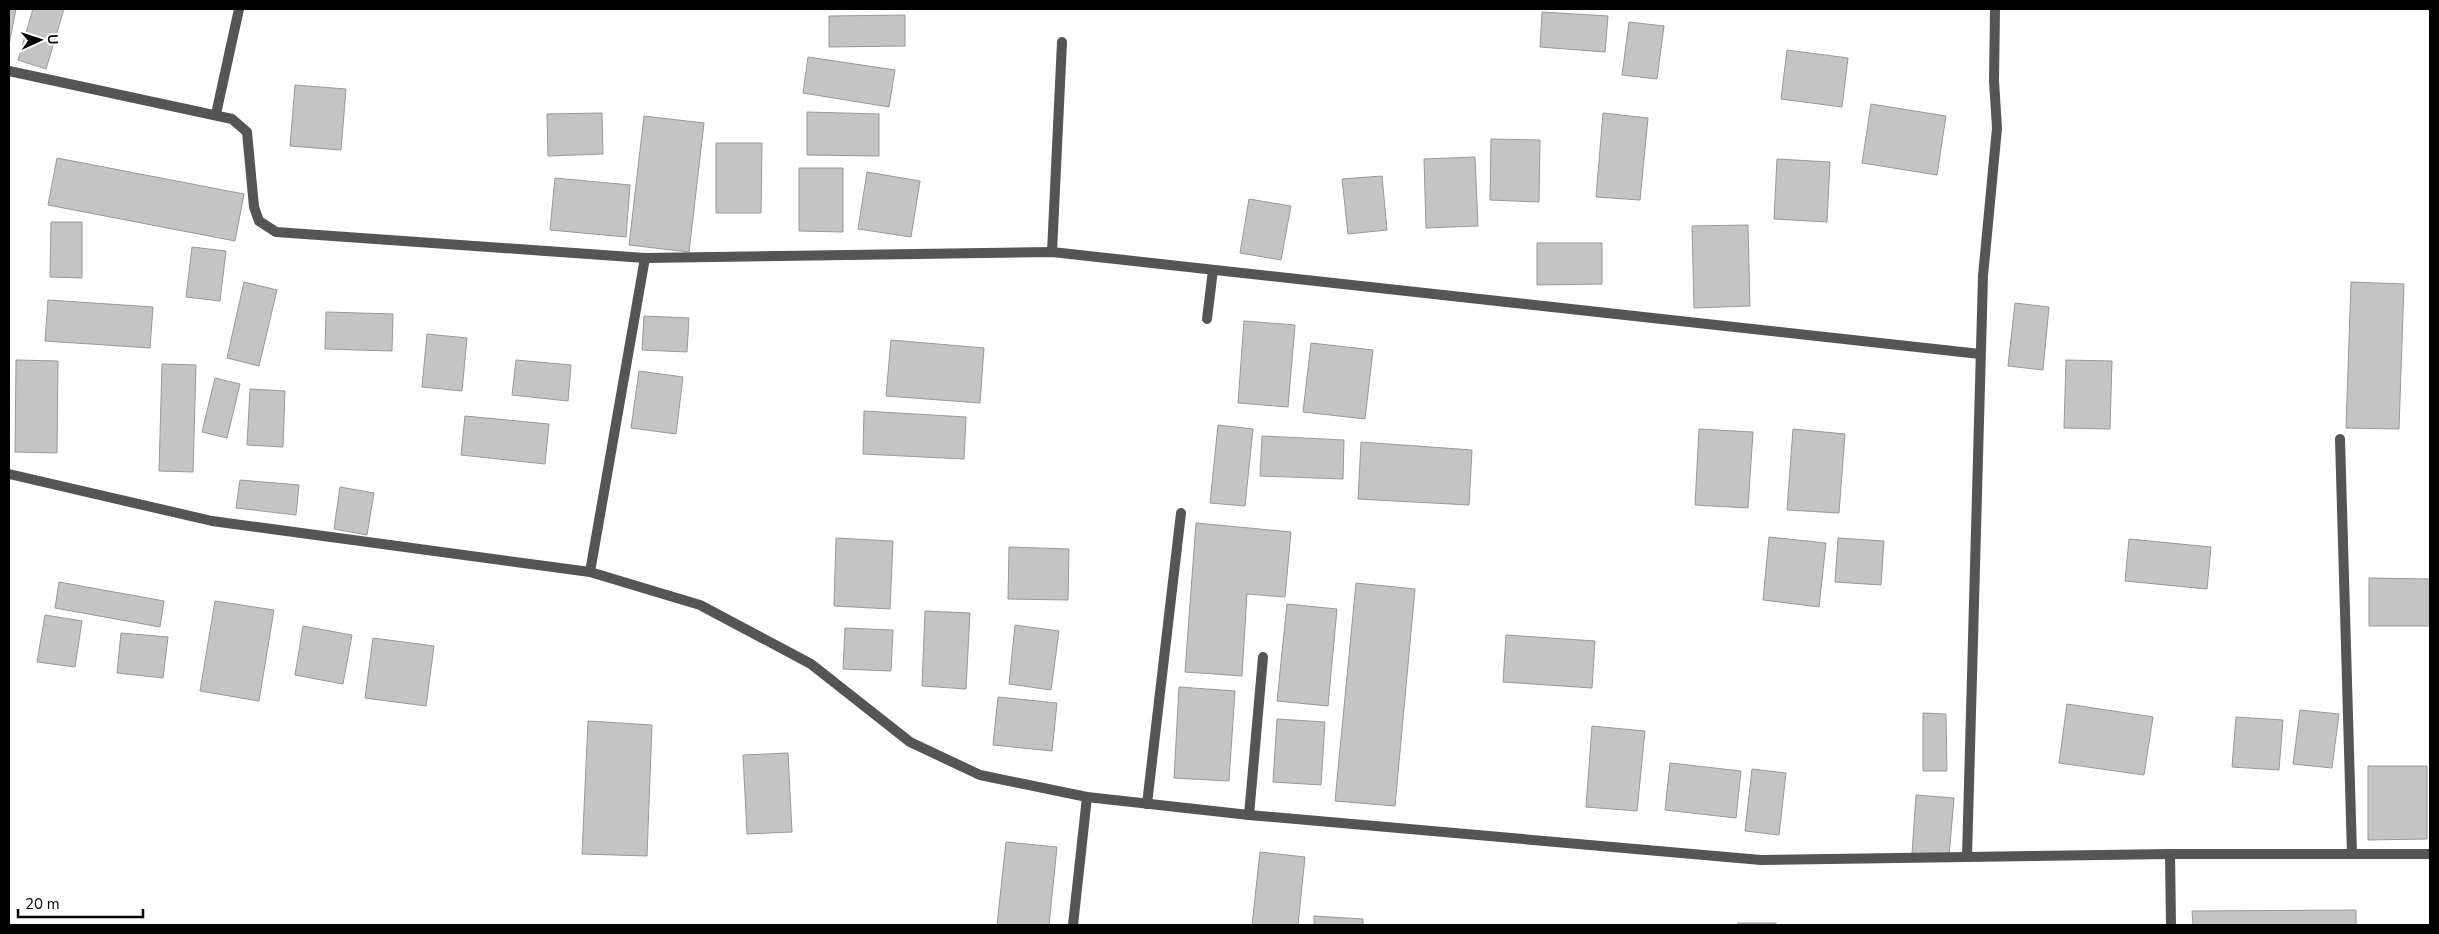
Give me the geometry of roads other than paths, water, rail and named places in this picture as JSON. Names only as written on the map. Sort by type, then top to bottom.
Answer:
[{"type":"street","points":[[216,114],[239,9]]},
{"type":"street","points":[[1967,856],[1983,276],[1997,128],[1994,81],[1995,9]]},
{"type":"street","points":[[1052,252],[1062,42]]},
{"type":"street","points":[[9,71],[216,114],[232,119],[247,132],[254,207],[259,221],[276,232],[645,258],[1052,252],[1980,354]]},
{"type":"street","points":[[590,572],[645,258]]},
{"type":"street","points":[[1207,319],[1213,270]]},
{"type":"street","points":[[2340,439],[2352,854]]},
{"type":"street","points":[[9,474],[212,521],[590,572],[700,605],[811,664],[910,742],[980,775],[1087,797],[1249,815],[1761,860],[2170,854],[2430,854]]},
{"type":"street","points":[[1147,804],[1181,513]]},
{"type":"street","points":[[1249,815],[1264,656]]},
{"type":"street","points":[[1073,925],[1087,797]]},
{"type":"street","points":[[2170,854],[2171,925]]}]
